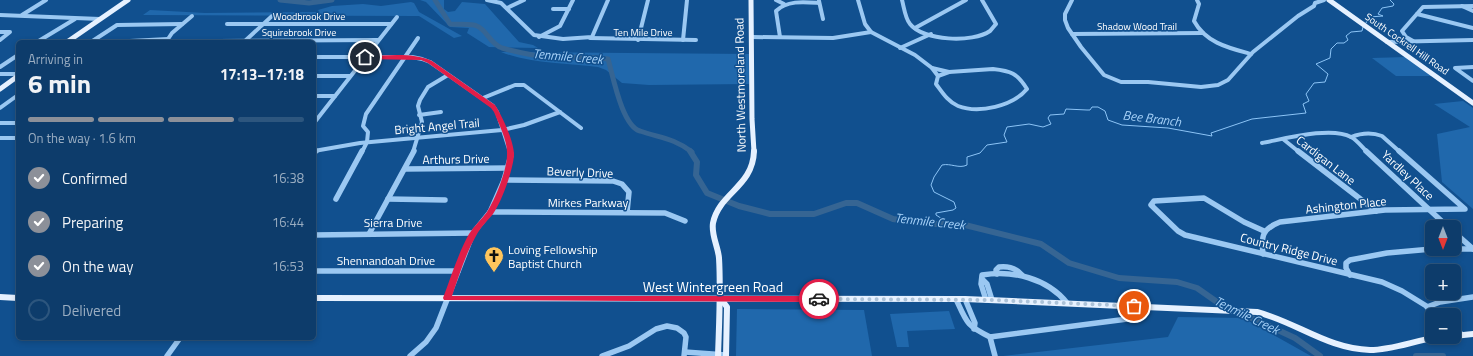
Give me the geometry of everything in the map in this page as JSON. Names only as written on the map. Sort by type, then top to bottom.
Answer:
[{"type":"main road","points":[[70,40],[122,0]]},
{"type":"main road","points":[[65,40],[128,0]]},
{"type":"main road","name":"North Westmoreland Road","points":[[722,355],[718,250],[712,232],[714,219],[717,212],[723,202],[750,172],[754,155],[752,119],[751,0]]},
{"type":"main road","name":"South Cockrell Hill Road","points":[[1332,0],[1444,81],[1473,104]]},
{"type":"main road","name":"South Cockrell Hill Road","points":[[1390,42],[1473,99]]},
{"type":"main road","points":[[0,85],[16,75]]},
{"type":"main road","points":[[0,89],[16,75]]},
{"type":"main road","points":[[0,298],[16,298]]},
{"type":"main road","name":"West Wintergreen Road","points":[[316,298],[1065,299],[1134,306],[1257,312],[1270,316],[1323,340],[1353,348],[1383,349],[1425,338]]},
{"type":"main road","points":[[1461,335],[1473,334]]},
{"type":"street","points":[[22,15],[46,0]]},
{"type":"street","points":[[487,0],[501,3],[534,35],[539,37],[560,26],[573,0]]},
{"type":"street","points":[[507,8],[524,0]]},
{"type":"street","points":[[591,38],[608,0]]},
{"type":"street","points":[[638,40],[648,0]]},
{"type":"street","points":[[683,40],[687,0]]},
{"type":"street","points":[[776,0],[784,4]]},
{"type":"street","points":[[858,0],[865,24],[871,32],[901,47],[925,62],[938,76]]},
{"type":"street","points":[[902,0],[910,23],[915,28],[930,34],[948,38],[978,37],[994,28],[996,24],[982,0]]},
{"type":"street","points":[[915,28],[966,0]]},
{"type":"street","points":[[1072,0],[1067,6],[1065,13],[1066,23],[1072,34],[1101,73],[1112,80],[1127,83],[1149,82],[1207,87],[1218,85],[1235,75],[1251,54],[1316,3],[1324,0]]},
{"type":"street","points":[[1197,0],[1199,4],[1194,21],[1196,27],[1203,34],[1224,45],[1251,54]]},
{"type":"street","points":[[1314,6],[1332,0]]},
{"type":"street","points":[[780,37],[776,11],[778,7],[784,4],[819,1],[823,19]]},
{"type":"street","points":[[1413,41],[1406,37],[1402,30],[1427,6],[1473,6]]},
{"type":"street","points":[[1461,6],[1473,11]]},
{"type":"street","points":[[553,9],[569,9]]},
{"type":"street","points":[[1417,14],[1473,28]]},
{"type":"street","points":[[1,16],[22,15],[97,19]]},
{"type":"street","points":[[168,40],[172,33],[192,16]]},
{"type":"street","points":[[246,40],[272,16]]},
{"type":"street","points":[[316,118],[397,17]]},
{"type":"street","points":[[40,40],[76,18]]},
{"type":"street","points":[[94,40],[117,24],[182,24]]},
{"type":"street","name":"Woodbrook Drive","points":[[227,24],[391,24]]},
{"type":"street","points":[[0,32],[10,32],[0,40]]},
{"type":"street","points":[[752,38],[833,38],[871,32]]},
{"type":"street","points":[[901,47],[930,34]]},
{"type":"street","name":"Shadow Wood Trail","points":[[1072,34],[1203,34]]},
{"type":"street","name":"Ten Mile Drive","points":[[539,37],[696,40]]},
{"type":"street","points":[[336,198],[366,142],[368,132],[363,126],[366,114],[418,38]]},
{"type":"street","name":"Squirebrook Drive","points":[[316,40],[378,40]]},
{"type":"street","points":[[1390,42],[1473,40]]},
{"type":"street","points":[[0,67],[16,56]]},
{"type":"street","points":[[316,57],[404,57],[422,59],[430,62],[483,98],[497,112],[504,130],[511,155],[504,180],[490,212],[473,233],[436,328],[426,342],[410,356]]},
{"type":"street","points":[[1473,67],[1455,68],[1473,82]]},
{"type":"street","points":[[932,68],[949,72]]},
{"type":"street","points":[[993,69],[1009,71],[1021,78],[1027,89],[1024,93],[1008,103],[985,108],[965,108],[950,101],[936,84],[938,76],[949,72],[993,69]]},
{"type":"street","points":[[0,74],[16,74]]},
{"type":"street","points":[[369,234],[405,169],[418,138],[422,122],[419,115],[418,106],[428,87],[448,75]]},
{"type":"street","points":[[316,76],[350,76]]},
{"type":"street","points":[[483,98],[520,84],[536,94],[581,128]]},
{"type":"street","points":[[0,108],[16,96]]},
{"type":"street","points":[[316,96],[334,96]]},
{"type":"street","points":[[11,100],[16,100]]},
{"type":"street","points":[[419,115],[442,112]]},
{"type":"street","name":"Bright Angel Trail","points":[[316,151],[332,147],[366,142],[504,130],[531,123],[560,112]]},
{"type":"street","points":[[0,123],[16,123]]},
{"type":"street","points":[[1262,143],[1293,136],[1335,133],[1352,138]]},
{"type":"street","name":"Ashington Place","points":[[1264,231],[1280,222],[1376,211],[1465,209],[1382,136],[1362,134],[1352,138]]},
{"type":"street","points":[[0,138],[16,138]]},
{"type":"street","name":"Yardley Place","points":[[1352,138],[1440,220]]},
{"type":"street","name":"Cardigan Lane","points":[[1283,139],[1376,211]]},
{"type":"street","name":"Arthurs Drive","points":[[405,169],[508,168]]},
{"type":"street","name":"Beverly Drive","points":[[504,180],[601,181],[622,184],[629,192],[627,212]]},
{"type":"street","name":"Country Ridge Drive","points":[[1264,231],[1244,222],[1204,198],[1154,201],[1151,205],[1178,231],[1185,235],[1390,285],[1430,308]]},
{"type":"street","points":[[388,199],[445,200]]},
{"type":"street","name":"Mirkes Parkway","points":[[490,212],[665,213],[685,221]]},
{"type":"street","points":[[1263,254],[1261,238],[1264,231]]},
{"type":"street","name":"Sierra Drive","points":[[316,234],[473,233]]},
{"type":"street","points":[[1461,238],[1473,249]]},
{"type":"street","points":[[1350,275],[1346,268],[1346,263],[1350,260],[1387,252],[1425,249]]},
{"type":"street","points":[[1461,249],[1473,249]]},
{"type":"street","name":"Shennandoah Drive","points":[[316,271],[458,271]]},
{"type":"street","points":[[989,300],[981,284],[982,276],[988,274],[1022,275],[1031,277],[1065,299]]},
{"type":"street","points":[[1427,306],[1440,302],[1473,297]]},
{"type":"street","points":[[956,299],[963,318],[968,324],[974,329],[990,337],[1135,318],[1138,314],[1134,306]]},
{"type":"street","points":[[965,299],[976,323],[974,329]]},
{"type":"street","points":[[602,356],[629,346],[656,329],[667,326],[678,328],[684,333],[686,337],[684,354],[722,355]]},
{"type":"street","points":[[990,337],[995,356]]},
{"type":"street","points":[[167,356],[179,340]]},
{"type":"shaded area","points":[[420,0],[444,0],[444,9],[448,12],[455,11],[462,2],[485,4],[519,42],[533,45],[538,48],[489,47],[467,33],[469,28],[450,27],[426,2]]},
{"type":"shaded area","points":[[411,2],[414,3],[419,12],[462,36],[454,38],[419,16],[143,15],[150,10],[205,13],[319,12],[318,10],[332,6],[363,4],[381,6]]},
{"type":"shaded area","points":[[501,52],[750,54],[749,84],[649,85],[622,83],[606,70],[598,67],[536,61]]},
{"type":"shaded area","points":[[1406,57],[1434,76],[1396,76],[1372,58]]},
{"type":"shaded area","points":[[1463,101],[1473,108],[1473,209],[1442,182],[1437,134],[1470,127],[1434,104]]},
{"type":"shaded area","points":[[737,309],[864,310],[872,356],[736,356]]},
{"type":"shaded area","points":[[949,311],[955,329],[907,331],[909,347],[897,347],[890,314]]},
{"type":"shaded area","points":[[1178,317],[1243,318],[1311,356],[1003,356],[1168,337]]},
{"type":"waterway","name":"Tenmile Creek","points":[[280,0],[309,3],[332,0]]},
{"type":"waterway","name":"Tenmile Creek","points":[[435,0],[450,24],[477,26],[494,43],[502,48],[526,54],[544,56],[608,59],[623,111],[634,127],[640,131],[673,141],[692,152]]},
{"type":"waterway","name":"Bee Branch","points":[[1366,23],[1369,17],[1383,16],[1378,14],[1382,8],[1393,6],[1394,4],[1390,0]]},
{"type":"waterway","name":"Bee Branch","points":[[950,224],[936,215],[936,213],[953,210],[956,208],[954,202],[934,192],[931,185],[934,177],[942,165],[967,165],[967,157],[980,153],[987,145],[1007,142],[1004,135],[1007,127],[1029,124],[1043,127],[1051,124],[1048,118],[1050,115],[1064,114],[1066,109],[1090,110],[1092,107],[1098,107],[1105,111],[1108,120],[1122,125],[1168,128],[1212,136],[1211,133],[1252,119],[1306,113],[1303,104],[1309,101],[1306,94],[1314,83],[1325,82],[1328,74],[1316,64],[1330,58],[1331,49],[1337,43],[1344,43],[1348,40],[1346,36],[1351,32],[1362,31],[1363,27]]},
{"type":"waterway","name":"Tenmile Creek","points":[[690,151],[697,162],[696,175],[707,193],[739,206],[770,214],[814,214],[846,203],[857,203],[893,219],[925,224],[961,224],[1041,244],[1069,263],[1119,278],[1177,282],[1197,288],[1217,302],[1295,338],[1320,356]]},
{"type":"waterway","name":"Tenmile Creek","points":[[1416,356],[1443,356]]},
{"type":"way so far","points":[[819,299],[992,300],[1134,306]]},
{"type":"place","name":"Loving Fellowship Baptist Church","points":[[494,273]]},
{"type":"route","points":[[365,57],[412,57],[430,62],[493,106],[497,112],[509,144],[511,155],[498,197],[490,212],[473,233],[447,298],[819,299]]}]
